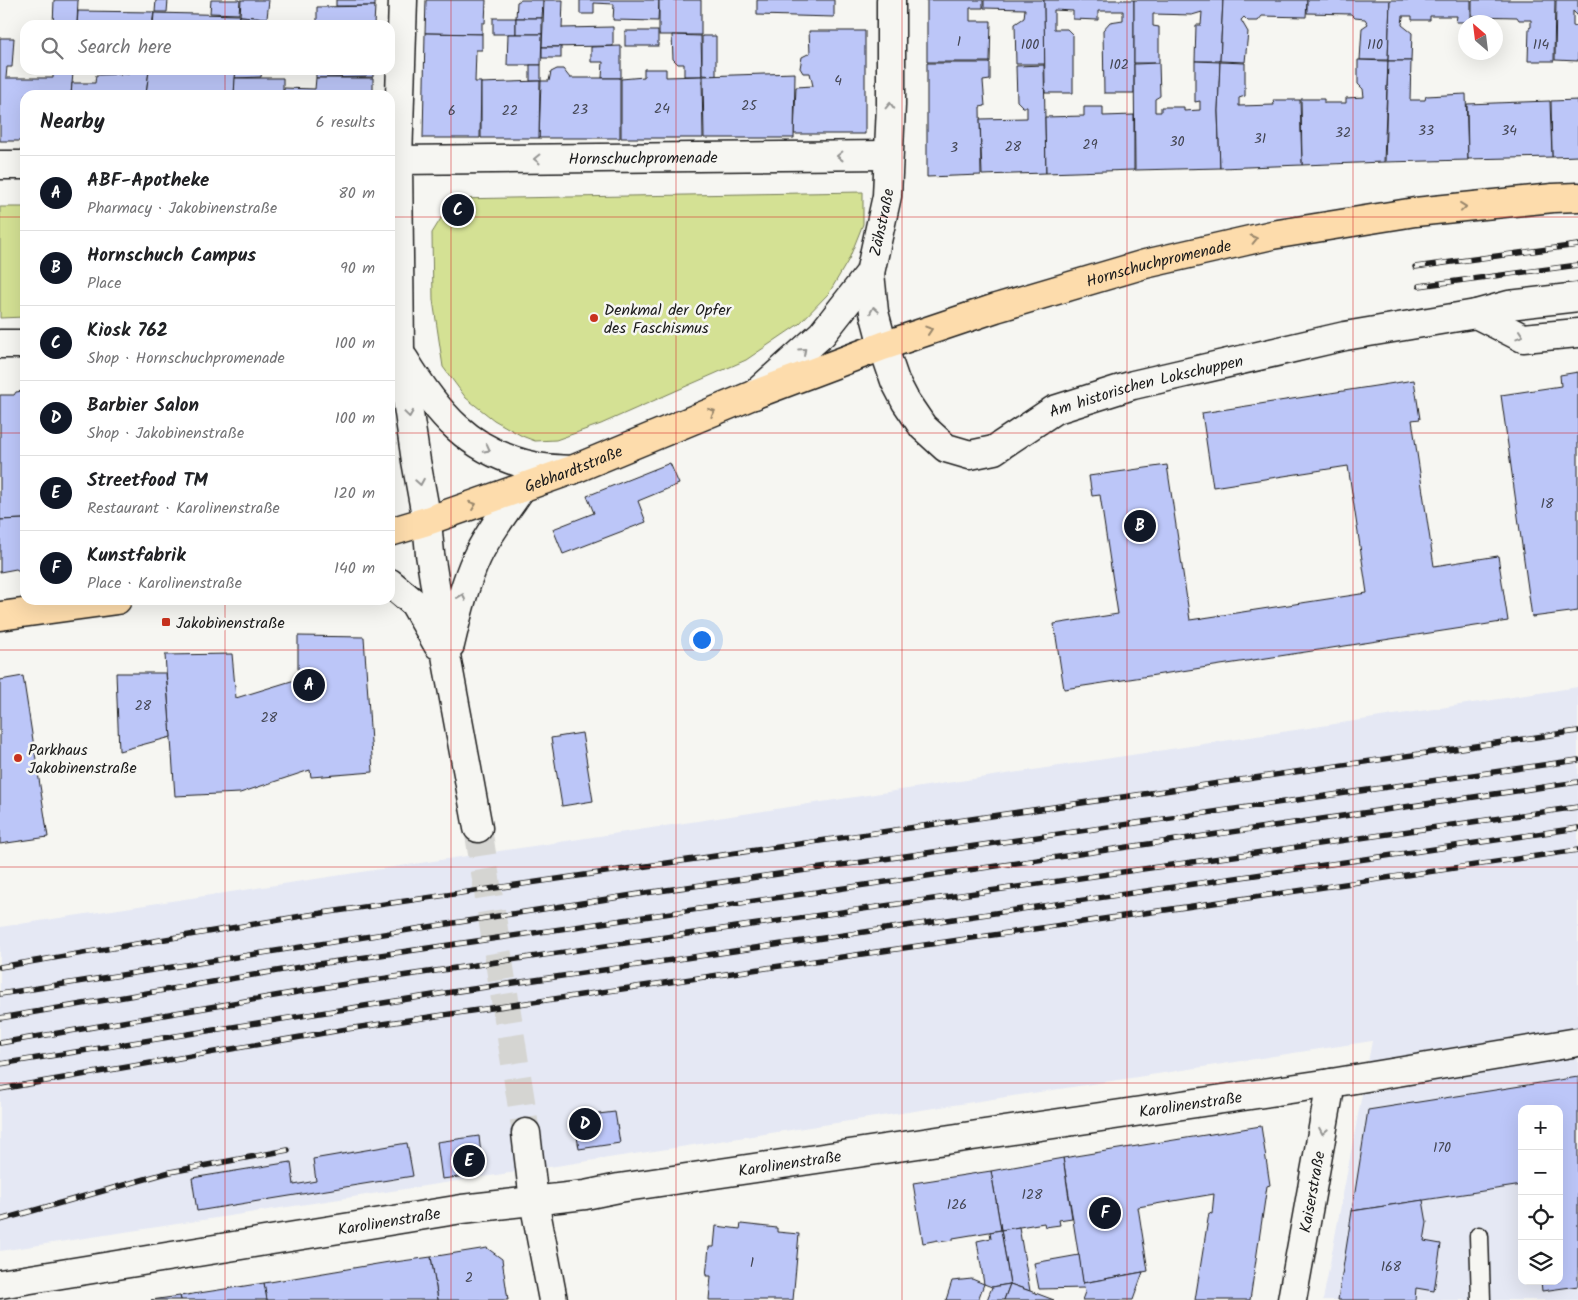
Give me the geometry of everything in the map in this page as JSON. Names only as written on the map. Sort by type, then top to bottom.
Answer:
[{"type":"main road","name":"Hornschuchpromenade","points":[[753,395],[883,346],[996,308],[1146,264],[1272,235],[1415,212],[1578,197]]},
{"type":"main road","name":"Gebhardtstraße","points":[[395,531],[427,522],[572,470],[753,395]]},
{"type":"main road","points":[[0,616],[80,605]]},
{"type":"street","points":[[402,0],[398,160],[400,352],[447,661],[478,828]]},
{"type":"street","name":"Zähstraße","points":[[753,395],[822,334],[870,273],[887,196],[891,0]]},
{"type":"street","name":"Hornschuchpromenade","points":[[398,160],[888,155]]},
{"type":"street","points":[[0,165],[20,165]]},
{"type":"street","name":"Am historischen Lokschuppen","points":[[870,273],[874,312],[883,346],[906,402],[923,427],[946,448],[970,455],[994,450],[1054,410],[1133,385],[1345,336],[1476,314],[1509,305],[1578,298]]},
{"type":"street","points":[[1476,314],[1523,338],[1578,333]]},
{"type":"street","points":[[0,344],[20,344]]},
{"type":"street","points":[[400,352],[422,388],[472,441],[500,456],[534,467],[572,470]]},
{"type":"street","points":[[447,661],[459,606],[477,557],[497,523],[523,486]]},
{"type":"street","points":[[395,587],[414,603],[447,661]]},
{"type":"street","name":"Karolinenstraße","points":[[0,1284],[452,1211],[586,1195],[619,1188],[1331,1083],[1578,1042]]},
{"type":"street","name":"Kaiserstraße","points":[[1292,1300],[1331,1083]]},
{"type":"street","points":[[526,1132],[534,1201],[553,1300]]},
{"type":"lane","points":[[1479,1236],[1481,1300]]},
{"type":"shaded area","points":[[1578,687],[1578,1300],[1323,1300],[1372,1041],[0,1251],[0,927]]},
{"type":"green space","points":[[863,192],[863,224],[849,259],[829,293],[799,324],[746,360],[601,424],[556,440],[535,441],[494,420],[466,398],[443,367],[433,300],[432,233],[453,199]]},
{"type":"green space","points":[[0,207],[20,207],[20,317],[0,318]]},
{"type":"building","points":[[54,0],[78,0],[77,20],[53,20]]},
{"type":"building","points":[[156,0],[168,0],[167,12],[155,12]]},
{"type":"building","points":[[211,0],[240,0],[239,14],[210,13]]},
{"type":"building","points":[[241,0],[269,0],[267,18],[240,16]]},
{"type":"building","points":[[336,0],[375,0],[375,6],[336,6]]},
{"type":"building","points":[[426,0],[486,0],[485,23],[482,23],[482,34],[425,33]]},
{"type":"building","points":[[521,0],[543,0],[542,18],[516,18],[517,2]]},
{"type":"building","points":[[544,0],[563,0],[562,28],[613,27],[613,46],[542,47]]},
{"type":"building","points":[[580,0],[659,0],[658,21],[613,20],[614,4],[594,3],[594,14],[580,14]]},
{"type":"building","points":[[659,0],[701,0],[701,35],[659,35]]},
{"type":"building","points":[[757,0],[834,0],[834,17],[757,15]]},
{"type":"building","points":[[927,0],[983,0],[983,8],[970,8],[970,21],[991,21],[990,62],[927,62]]},
{"type":"building","points":[[984,0],[1044,0],[1045,64],[1016,64],[1015,24],[1024,18],[1025,9],[984,8]]},
{"type":"building","points":[[1044,0],[1134,0],[1134,93],[1104,93],[1103,30],[1110,22],[1123,20],[1123,11],[1098,11],[1098,20],[1073,19],[1073,11],[1054,10],[1054,29],[1067,29],[1073,35],[1073,93],[1045,93]]},
{"type":"building","points":[[1134,0],[1223,0],[1220,61],[1195,61],[1196,25],[1201,25],[1202,12],[1192,15],[1153,14],[1153,26],[1159,27],[1159,63],[1134,63]]},
{"type":"building","points":[[1223,0],[1307,0],[1306,17],[1262,16],[1258,21],[1248,21],[1244,17],[1241,20],[1248,32],[1245,62],[1220,61]]},
{"type":"building","points":[[1307,0],[1390,0],[1388,60],[1360,60],[1362,28],[1368,24],[1365,19],[1355,18],[1351,14],[1307,13]]},
{"type":"building","points":[[1390,0],[1471,0],[1471,15],[1458,15],[1458,22],[1456,22],[1457,16],[1430,16],[1430,20],[1412,20],[1412,16],[1403,16],[1402,25],[1412,33],[1411,61],[1388,61]]},
{"type":"building","points":[[1472,0],[1555,0],[1554,61],[1528,61],[1531,20],[1519,20],[1517,17],[1503,17],[1503,15],[1472,15]]},
{"type":"building","points":[[1556,0],[1578,0],[1578,16],[1573,11],[1573,26],[1578,27],[1578,61],[1555,60]]},
{"type":"building","points":[[375,6],[374,20],[317,20],[317,7]]},
{"type":"building","points":[[78,11],[154,12],[153,20],[77,20]]},
{"type":"building","points":[[154,13],[240,15],[240,20],[153,20]]},
{"type":"building","points":[[240,16],[267,18],[267,20],[240,20]]},
{"type":"building","points":[[493,18],[516,18],[516,34],[493,34]]},
{"type":"building","points":[[516,18],[542,18],[542,34],[516,34]]},
{"type":"building","points":[[625,31],[658,31],[658,46],[625,46]]},
{"type":"building","points":[[809,31],[865,31],[865,134],[794,134],[796,87],[813,86],[810,73],[803,73],[800,68],[802,57],[810,53]]},
{"type":"building","points":[[425,33],[482,34],[482,50],[476,50],[475,82],[481,82],[480,138],[423,138]]},
{"type":"building","points":[[508,34],[542,34],[541,65],[507,65]]},
{"type":"building","points":[[672,35],[701,36],[702,76],[684,76],[684,64],[678,64],[673,59]]},
{"type":"building","points":[[702,36],[716,36],[716,76],[702,75]]},
{"type":"building","points":[[0,38],[14,38],[12,67],[7,67],[6,78],[53,78],[53,75],[73,75],[71,90],[20,90],[20,141],[0,141]]},
{"type":"building","points":[[621,46],[621,78],[602,78],[603,62],[591,62],[591,47]]},
{"type":"building","points":[[542,47],[561,47],[561,58],[542,58]]},
{"type":"building","points":[[1358,60],[1388,61],[1384,162],[1302,165],[1301,99],[1324,99],[1324,103],[1346,103],[1346,98],[1364,97],[1363,89],[1358,84]]},
{"type":"building","points":[[1195,61],[1220,62],[1218,112],[1220,168],[1135,170],[1134,64],[1159,63],[1160,96],[1155,99],[1155,112],[1161,112],[1161,107],[1184,107],[1184,111],[1200,110],[1200,101],[1195,102]]},
{"type":"building","points":[[1388,61],[1411,61],[1410,100],[1425,100],[1426,96],[1466,94],[1468,160],[1385,162]]},
{"type":"building","points":[[1220,62],[1245,63],[1245,96],[1239,98],[1239,106],[1274,105],[1273,100],[1300,100],[1302,165],[1220,168],[1218,111]]},
{"type":"building","points":[[927,63],[990,63],[990,80],[983,81],[985,106],[980,107],[981,175],[927,177]]},
{"type":"building","points":[[530,65],[541,65],[541,81],[530,81]]},
{"type":"building","points":[[1044,65],[1046,173],[982,175],[980,119],[1027,118],[1027,107],[1023,107],[1017,101],[1016,66]]},
{"type":"building","points":[[563,69],[570,78],[620,78],[620,138],[539,138],[541,81],[549,81],[551,72]]},
{"type":"building","points":[[644,69],[666,69],[666,77],[702,76],[703,138],[621,138],[621,79],[644,77]]},
{"type":"building","points":[[795,73],[794,138],[704,138],[703,76]]},
{"type":"building","points":[[96,75],[148,75],[147,90],[71,90],[72,83],[95,83]]},
{"type":"building","points":[[148,75],[236,75],[234,90],[147,90]]},
{"type":"building","points":[[235,75],[261,75],[261,77],[235,78]]},
{"type":"building","points":[[316,75],[373,75],[373,77],[316,78]]},
{"type":"building","points":[[235,78],[283,78],[283,90],[234,90]]},
{"type":"building","points":[[316,78],[373,78],[373,90],[284,90],[284,88],[315,89]]},
{"type":"building","points":[[540,81],[539,138],[481,138],[481,83]]},
{"type":"building","points":[[1578,100],[1578,156],[1552,157],[1551,101]]},
{"type":"building","points":[[1550,101],[1552,157],[1468,159],[1467,104]]},
{"type":"building","points":[[1084,107],[1103,107],[1103,116],[1134,115],[1134,170],[1046,173],[1045,117],[1084,116]]},
{"type":"building","points":[[1578,372],[1578,611],[1532,617],[1501,395],[1561,386],[1560,375]]},
{"type":"building","points":[[1414,380],[1420,419],[1412,420],[1434,566],[1498,556],[1508,621],[1064,689],[1054,624],[1118,614],[1100,495],[1092,496],[1089,476],[1167,465],[1190,620],[1367,593],[1348,466],[1213,487],[1202,413]]},
{"type":"building","points":[[20,391],[20,519],[0,520],[0,395],[14,395],[16,392]]},
{"type":"building","points":[[670,463],[679,484],[638,501],[646,522],[563,554],[553,529],[594,513],[587,496]]},
{"type":"building","points":[[20,519],[20,571],[16,569],[0,572],[0,520]]},
{"type":"building","points":[[298,636],[364,637],[373,772],[311,777],[310,770],[240,793],[175,796],[165,655],[232,654],[236,698],[298,679]]},
{"type":"building","points":[[116,673],[166,673],[171,737],[119,751]]},
{"type":"building","name":"Parkhaus Jakobinenstraße","points":[[23,676],[48,837],[0,844],[0,680]]},
{"type":"building","points":[[582,733],[593,801],[562,806],[551,738]]},
{"type":"building","points":[[1578,1077],[1578,1286],[1542,1291],[1541,1285],[1563,1285],[1563,1105],[1518,1105],[1518,1186],[1352,1211],[1368,1110]]},
{"type":"building","points":[[615,1112],[620,1143],[579,1149],[574,1117]]},
{"type":"building","points":[[1261,1126],[1270,1185],[1267,1186],[1250,1300],[1195,1300],[1209,1213],[1212,1214],[1214,1194],[1138,1207],[1148,1271],[1083,1283],[1063,1158]]},
{"type":"building","points":[[479,1136],[483,1174],[442,1179],[437,1142]]},
{"type":"building","points":[[407,1143],[413,1176],[197,1211],[192,1178],[291,1162],[294,1185],[316,1181],[313,1159]]},
{"type":"building","points":[[1063,1158],[1072,1218],[1059,1220],[1060,1225],[1045,1227],[1044,1223],[1001,1230],[991,1171]]},
{"type":"building","points":[[991,1171],[1001,1230],[953,1238],[953,1240],[923,1243],[913,1183]]},
{"type":"building","points":[[1423,1200],[1427,1223],[1424,1241],[1441,1244],[1434,1291],[1416,1288],[1415,1300],[1338,1300],[1352,1211]]},
{"type":"building","points":[[741,1224],[777,1228],[777,1232],[799,1234],[793,1300],[709,1300],[711,1276],[706,1276],[709,1247],[714,1247],[716,1226],[740,1229]]},
{"type":"building","points":[[1019,1227],[1030,1291],[1010,1284],[1001,1230]]},
{"type":"building","points":[[1001,1230],[1010,1284],[992,1287],[984,1284],[977,1241],[991,1238],[990,1232]]},
{"type":"building","points":[[487,1248],[502,1259],[508,1300],[438,1300],[431,1257]]},
{"type":"building","points":[[1079,1255],[1084,1288],[1039,1289],[1034,1263]]},
{"type":"building","points":[[431,1257],[438,1300],[267,1300],[264,1283],[395,1261]]},
{"type":"building","points":[[1143,1272],[1133,1300],[1082,1300],[1085,1292],[1083,1283]]},
{"type":"building","points":[[972,1279],[984,1284],[978,1300],[946,1300],[952,1281]]},
{"type":"building","points":[[264,1283],[267,1300],[181,1300],[180,1296]]},
{"type":"building","points":[[1010,1284],[1004,1300],[987,1300],[992,1287]]},
{"type":"building","points":[[1010,1284],[1030,1291],[1054,1300],[1004,1300]]},
{"type":"building","points":[[180,1296],[181,1300],[151,1300]]},
{"type":"tunnel","points":[[478,828],[526,1133]]},
{"type":"railway","points":[[1415,267],[1578,245]]},
{"type":"railway","points":[[1419,286],[1578,265]]},
{"type":"railway","points":[[0,967],[302,916],[1578,731]]},
{"type":"railway","points":[[0,994],[652,892],[1578,760]]},
{"type":"railway","points":[[0,1018],[318,964],[1578,782]]},
{"type":"railway","points":[[0,1043],[333,986],[1578,807]]},
{"type":"railway","points":[[0,1064],[452,992],[1578,828]]},
{"type":"railway","points":[[0,1089],[347,1029],[1578,850]]},
{"type":"railway","points":[[0,1220],[170,1172],[288,1150]]},
{"type":"place","name":"Kiosk 762","points":[[458,210]]},
{"type":"place","name":"Denkmal der Opfer des Faschismus","points":[[594,318]]},
{"type":"place","name":"Hornschuch Campus","points":[[1140,526]]},
{"type":"place","name":"Jakobinenstraße","points":[[166,622]]},
{"type":"place","name":"ABF-Apotheke","points":[[309,685]]},
{"type":"place","name":"Parkhaus Jakobinenstraße","points":[[18,758]]},
{"type":"place","name":"Barbier Salon","points":[[585,1124]]},
{"type":"place","name":"Streetfood TM","points":[[469,1161]]},
{"type":"place","name":"Kunstfabrik","points":[[1105,1213]]}]
